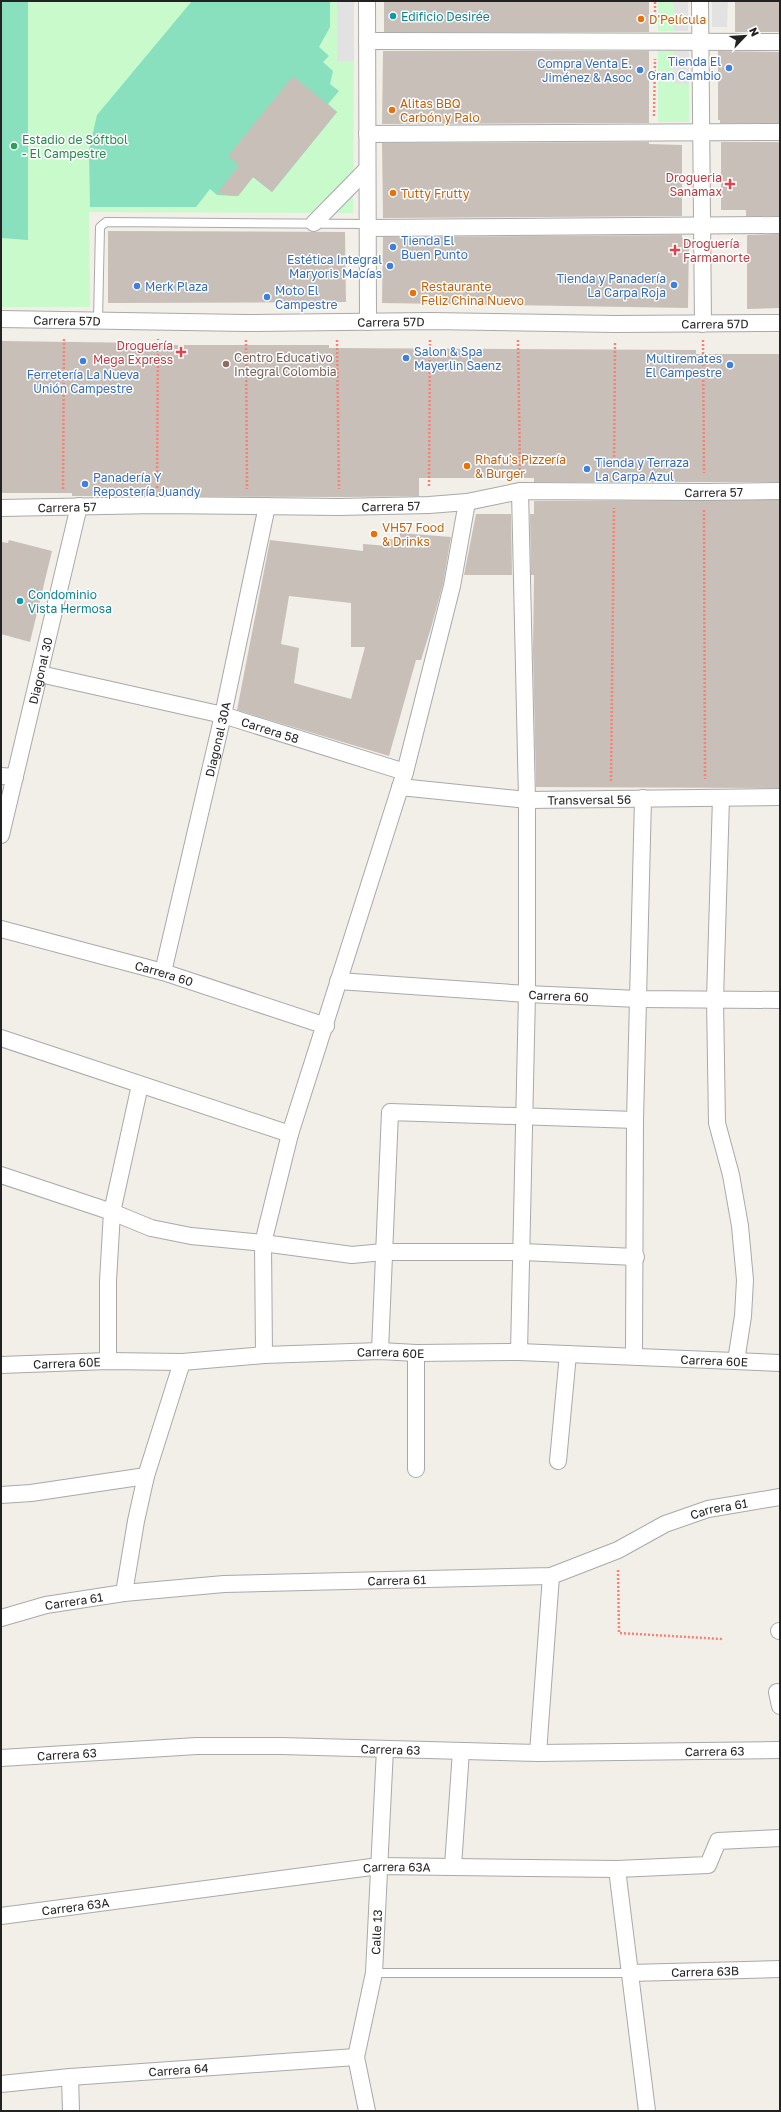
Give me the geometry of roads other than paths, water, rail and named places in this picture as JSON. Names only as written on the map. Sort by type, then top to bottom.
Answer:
[{"type":"street","points":[[367,1],[368,322]]},
{"type":"street","points":[[700,1],[700,226],[703,324]]},
{"type":"street","points":[[367,41],[780,42]]},
{"type":"street","points":[[367,134],[780,132]]},
{"type":"street","points":[[314,223],[368,169]]},
{"type":"street","points":[[368,226],[780,225]]},
{"type":"street","name":"Carrera 57D","points":[[1,319],[246,323],[430,321],[703,324],[780,322]]},
{"type":"street","points":[[519,1352],[527,994],[526,800],[520,491]]},
{"type":"street","name":"Carrera 57","points":[[1,508],[157,505],[339,507],[429,506],[467,502],[520,491],[780,491]]},
{"type":"street","points":[[264,1355],[263,1243],[290,1134],[326,1026],[338,981],[402,780],[449,600],[467,502]]},
{"type":"street","name":"Diagonal 30","points":[[1,835],[8,777],[40,674],[79,506]]},
{"type":"street","name":"Diagonal 30A","points":[[163,972],[223,714],[267,506]]},
{"type":"street","name":"Carrera 58","points":[[40,674],[223,714],[402,780]]},
{"type":"street","name":"Transversal 56","points":[[402,780],[526,800],[780,797]]},
{"type":"street","points":[[634,1356],[636,1257],[635,1120],[643,798]]},
{"type":"street","points":[[721,798],[715,999],[717,1123],[732,1182],[740,1226],[745,1280],[743,1316],[736,1361]]},
{"type":"street","name":"Carrera 60","points":[[1,928],[163,972],[326,1026]]},
{"type":"street","name":"Carrera 60","points":[[338,981],[527,994],[638,999],[780,1000]]},
{"type":"street","points":[[1,1038],[290,1134]]},
{"type":"street","points":[[108,1361],[108,1281],[112,1212],[140,1085]]},
{"type":"street","points":[[380,1351],[390,1112],[524,1118],[635,1120]]},
{"type":"street","points":[[1,1175],[112,1212],[158,1230],[191,1236],[263,1243],[352,1255],[383,1252],[522,1252],[636,1257]]},
{"type":"street","name":"Carrera 60E","points":[[1,1365],[108,1361],[182,1362],[264,1355],[380,1351],[416,1354],[519,1352],[780,1363]]},
{"type":"street","points":[[416,1354],[416,1469]]},
{"type":"street","points":[[558,1461],[568,1354]]},
{"type":"street","points":[[124,1593],[136,1521],[146,1476],[182,1362]]},
{"type":"street","points":[[1,1495],[31,1493],[146,1476]]},
{"type":"street","name":"Carrera 61","points":[[1,1618],[46,1605],[124,1593],[224,1584],[551,1576],[618,1550],[665,1524],[708,1509],[780,1496]]},
{"type":"street","points":[[538,1753],[551,1576]]},
{"type":"street","name":"Carrera 63","points":[[1,1758],[197,1746],[281,1746],[538,1753],[780,1750]]},
{"type":"street","name":"Calle 13","points":[[367,2111],[356,2057],[374,1973],[385,1749]]},
{"type":"street","points":[[453,1866],[461,1751]]},
{"type":"street","name":"Carrera 63A","points":[[1,1916],[379,1866],[617,1869],[708,1865],[718,1841],[780,1838]]},
{"type":"street","points":[[617,1869],[647,2111]]},
{"type":"street","name":"Carrera 63B","points":[[630,1973],[780,1969]]},
{"type":"street","name":"Carrera 64","points":[[1,2084],[70,2077],[356,2057]]},
{"type":"street","points":[[70,2077],[71,2111]]},
{"type":"lane","points":[[98,320],[100,227],[106,222],[314,223],[368,226]]},
{"type":"lane","points":[[374,1973],[630,1973]]},
{"type":"place","name":"Edificio Desirée","points":[[393,16]]},
{"type":"place","name":"D'Película","points":[[641,19]]},
{"type":"place","name":"Tienda El Gran Cambio","points":[[729,68]]},
{"type":"place","name":"Compra Venta E. Jiménez & Asoc","points":[[640,70]]},
{"type":"place","name":"Alitas BBQ Carbón y Palo","points":[[392,110]]},
{"type":"place","name":"Estadio de Sóftbol - El Campestre","points":[[14,146]]},
{"type":"place","name":"Drogueria Sanamax","points":[[730,184]]},
{"type":"place","name":"Tutty Frutty","points":[[393,193]]},
{"type":"place","name":"Tienda El Buen Punto","points":[[393,247]]},
{"type":"place","name":"Droguería Farmanorte","points":[[675,250]]},
{"type":"place","name":"Estética Integral Maryoris Macías","points":[[390,266]]},
{"type":"place","name":"Tienda y Panadería La Carpa Roja","points":[[674,285]]},
{"type":"place","name":"Merk Plaza","points":[[137,286]]},
{"type":"place","name":"Restaurante Feliz China Nuevo","points":[[413,293]]},
{"type":"place","name":"Moto El Campestre","points":[[267,297]]},
{"type":"place","name":"Droguería Mega Express","points":[[181,352]]},
{"type":"place","name":"Salon & Spa Mayerlin Saenz","points":[[406,358]]},
{"type":"place","name":"Ferretería La Nueva Unión Campestre","points":[[83,361]]},
{"type":"place","name":"Centro Educativo Integral Colombia","points":[[226,364]]},
{"type":"place","name":"Multiremates El Campestre","points":[[730,365]]},
{"type":"place","name":"Rhafu's Pizzería & Burger","points":[[467,466]]},
{"type":"place","name":"Tienda y Terraza La Carpa Azul","points":[[587,469]]},
{"type":"place","name":"Panadería Y Repostería Juandy","points":[[85,484]]},
{"type":"place","name":"VH57 Food & Drinks","points":[[374,534]]},
{"type":"place","name":"Condominio Vista Hermosa","points":[[20,601]]}]
